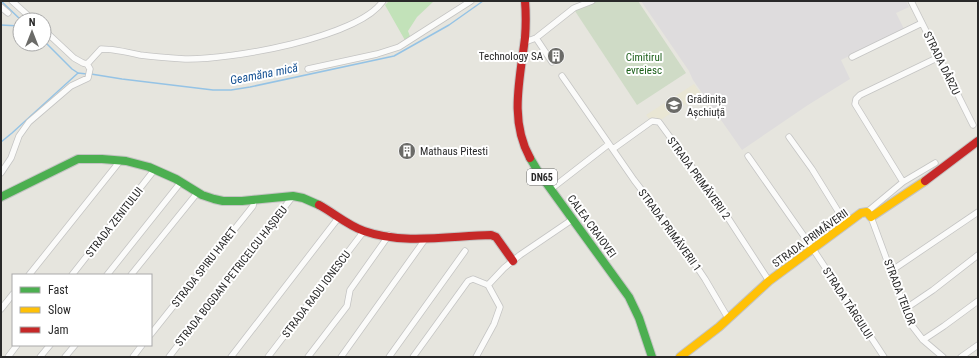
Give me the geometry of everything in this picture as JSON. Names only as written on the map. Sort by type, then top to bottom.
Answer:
[{"type":"street","points":[[12,1],[24,12]]},
{"type":"street","points":[[1,173],[11,158],[19,136],[29,122],[62,93],[76,83],[88,78],[90,62],[101,49],[186,59],[231,56],[309,40],[350,24],[370,14],[377,9],[383,1]]},
{"type":"street","points":[[308,69],[377,54],[399,47],[471,1]]},
{"type":"street","name":"CALEA CRAIOVEI","points":[[525,1],[525,42],[517,95],[521,139],[530,160],[629,297],[642,324],[652,357]]},
{"type":"street","points":[[525,42],[536,38],[574,8],[592,1]]},
{"type":"street","name":"STRADA DÂRZU","points":[[911,1],[973,125]]},
{"type":"street","points":[[1,7],[8,13]]},
{"type":"street","points":[[852,57],[922,23]]},
{"type":"street","points":[[52,37],[88,69]]},
{"type":"street","points":[[536,38],[552,62]]},
{"type":"street","points":[[904,182],[855,104],[856,99],[860,95],[939,57]]},
{"type":"street","name":"STRADA PRIMĂVERII 1","points":[[562,76],[693,261],[728,318]]},
{"type":"street","name":"STRADA PRIMĂVERII 2","points":[[551,190],[611,147],[652,121],[658,122],[719,204],[769,281]]},
{"type":"street","points":[[789,137],[812,169],[846,224]]},
{"type":"street","name":"STRADA PRIMĂVERII","points":[[680,357],[728,318],[769,281],[846,224],[861,214],[869,214],[930,178],[978,141]]},
{"type":"street","name":"STRADA TÂRGULUI","points":[[748,156],[813,249],[884,357]]},
{"type":"street","points":[[1,197],[78,159],[120,161],[136,163],[155,169],[207,197],[216,200],[234,201],[294,196],[303,197],[314,202],[352,226],[364,231],[389,236],[448,238],[492,235],[496,237],[513,261]]},
{"type":"street","points":[[30,274],[120,161]]},
{"type":"street","points":[[869,214],[904,182],[935,163]]},
{"type":"street","name":"STRADA ZENITULUI","points":[[73,274],[155,169]]},
{"type":"street","points":[[108,274],[181,182]]},
{"type":"street","points":[[132,274],[198,192]]},
{"type":"street","name":"STRADA BOGDAN PETRICELCU HAȘDEU","points":[[169,357],[294,196]]},
{"type":"street","name":"STRADA SPIRU HARET","points":[[152,333],[253,206],[254,200]]},
{"type":"street","points":[[891,271],[978,212]]},
{"type":"street","name":"STRADA TEILOR","points":[[869,214],[910,323],[923,340],[942,357]]},
{"type":"street","points":[[232,357],[339,217]]},
{"type":"street","points":[[488,285],[513,261],[573,220]]},
{"type":"street","name":"STRADA RADU IONESCU","points":[[268,357],[364,231]]},
{"type":"street","points":[[308,357],[347,306],[350,290],[389,236]]},
{"type":"street","points":[[341,357],[426,238]]},
{"type":"street","points":[[389,357],[466,251]]},
{"type":"street","points":[[905,309],[933,290],[978,255]]},
{"type":"street","points":[[413,357],[468,281],[473,279],[488,285],[500,307],[494,324],[476,357]]},
{"type":"street","points":[[1,309],[12,295]]},
{"type":"street","points":[[923,340],[978,301]]},
{"type":"street","points":[[961,357],[978,345]]},
{"type":"street","points":[[8,357],[16,346]]},
{"type":"street","points":[[40,357],[49,346]]},
{"type":"street","points":[[65,357],[74,346]]},
{"type":"street","points":[[133,357],[141,346]]},
{"type":"street","name":"CALEA CRAIOVEI","points":[[646,357],[648,346]]},
{"type":"shaded area","points":[[641,1],[906,1],[909,7],[896,13],[904,29],[841,60],[850,79],[808,105],[742,150],[693,80],[689,71]]},
{"type":"shaded area","name":"Grădinița Așchiuță","points":[[694,84],[701,94],[659,121],[656,117],[650,120],[646,115]]},
{"type":"green space","points":[[389,1],[434,1],[417,17],[408,31],[411,39],[406,42],[385,5]]},
{"type":"green space","name":"Cimitirul evreiesc","points":[[591,1],[638,1],[686,73],[637,105],[575,11]]},
{"type":"waterway","name":"Geamăna mică","points":[[1,1],[13,12]]},
{"type":"waterway","name":"Geamăna mică","points":[[91,74],[213,90],[231,90],[250,87],[394,56],[449,25],[483,1]]},
{"type":"waterway","points":[[1,25],[12,26]]},
{"type":"waterway","name":"Geamăna mică","points":[[52,49],[72,69],[78,73],[87,74]]},
{"type":"waterway","points":[[1,142],[78,73]]},
{"type":"traffic: fast","points":[[530,158],[539,173],[629,297],[639,318],[652,357]]},
{"type":"traffic: fast","points":[[1,197],[78,159],[102,159],[126,161],[149,167],[176,179],[202,195],[223,201],[242,201],[293,196],[303,198],[319,205]]},
{"type":"traffic: slow","points":[[680,357],[719,327],[769,281],[861,213],[867,212],[871,217],[925,181]]},
{"type":"traffic: jam","points":[[525,1],[526,19],[519,84],[518,114],[524,144],[530,158]]},
{"type":"traffic: jam","points":[[925,181],[978,141]]},
{"type":"traffic: jam","points":[[319,205],[352,226],[364,231],[395,238],[427,239],[491,235],[496,237],[513,261]]},
{"type":"place","name":"Technology SA","points":[[556,56]]},
{"type":"place","name":"Grădinița Așchiuță","points":[[674,105]]},
{"type":"place","name":"Mathaus Pitesti","points":[[407,151]]}]
